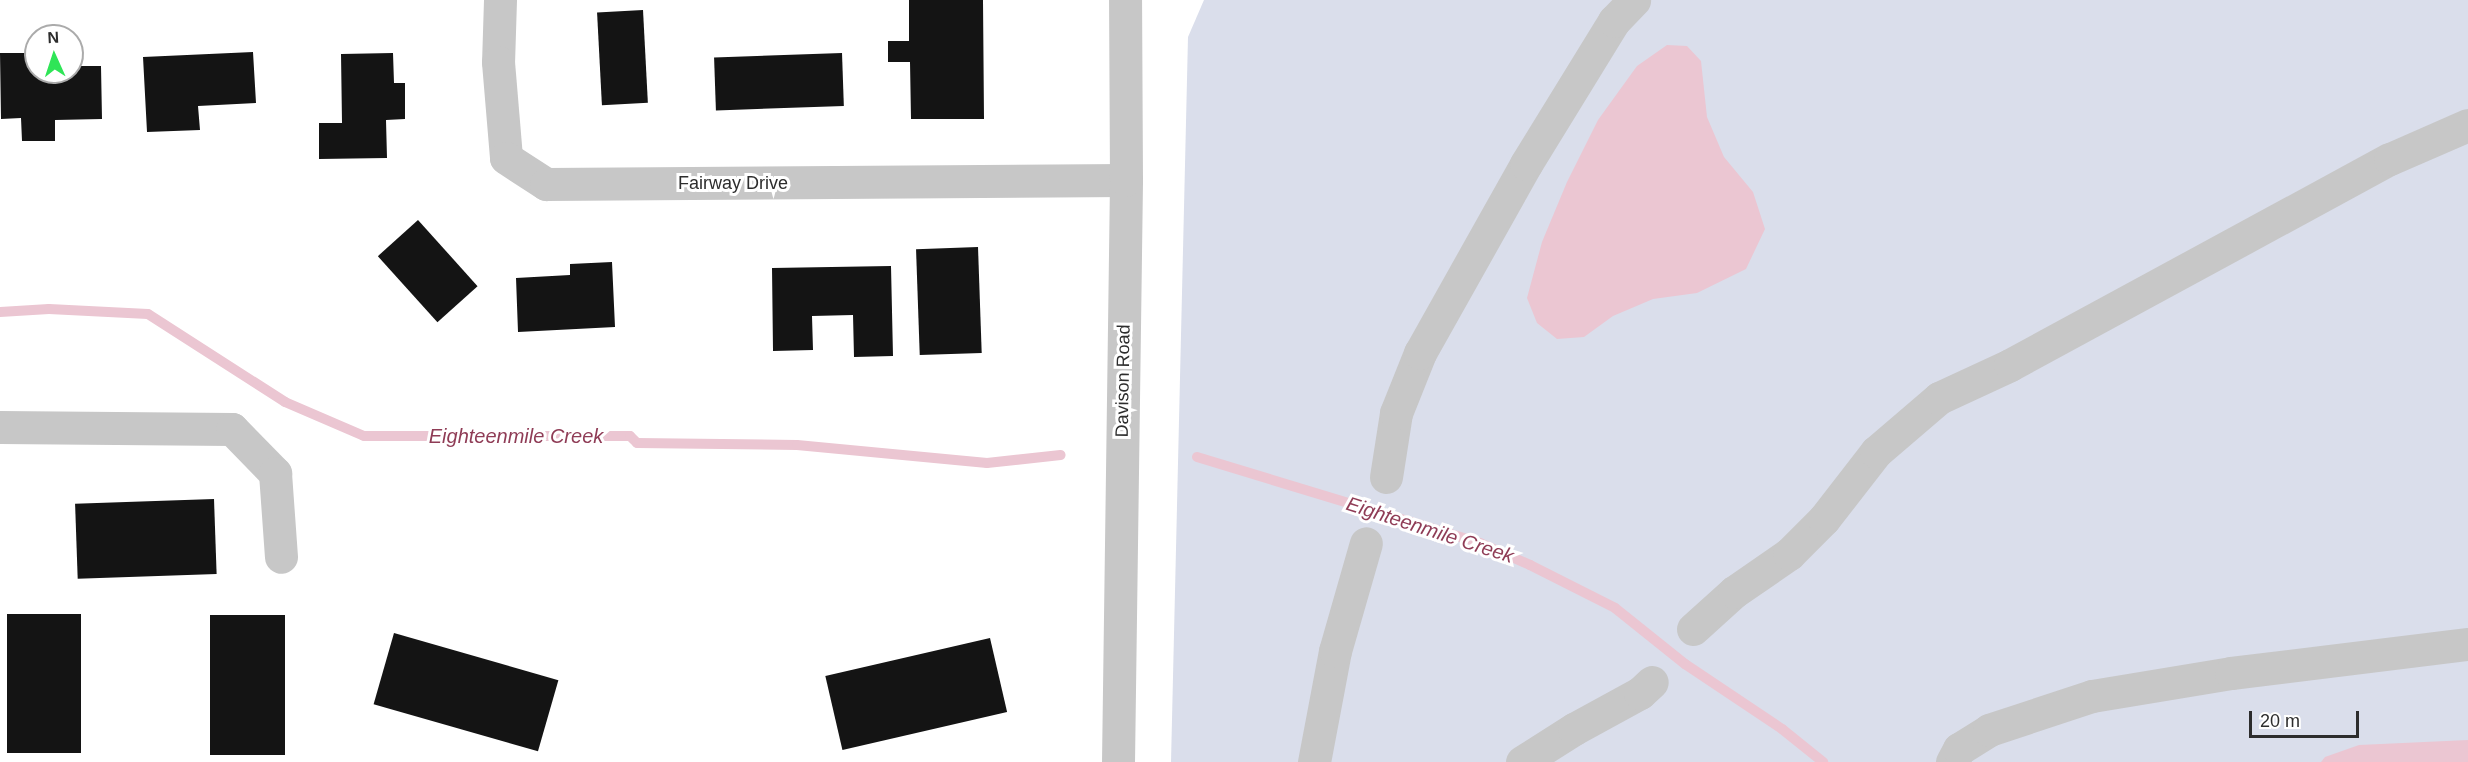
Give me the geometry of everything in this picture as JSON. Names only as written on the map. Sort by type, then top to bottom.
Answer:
[{"type":"street","name":"Fairway Drive","points":[[500,0],[498,62],[506,158],[546,184],[1126,180]]},
{"type":"street","name":"Davison Road","points":[[1118,762],[1126,180],[1125,0]]},
{"type":"street","points":[[1386,477],[1396,413],[1420,353],[1526,164],[1614,21],[1635,0]]},
{"type":"street","points":[[1693,629],[1734,592],[1789,554],[1824,519],[1876,452],[1940,398],[2010,364],[2390,159],[2468,125]]},
{"type":"street","points":[[0,426],[232,429],[275,472],[281,557]]},
{"type":"street","points":[[1314,762],[1335,651],[1366,543]]},
{"type":"street","points":[[1952,762],[1959,749],[1989,730],[2092,696],[2231,674],[2468,644]]},
{"type":"street","points":[[1522,762],[1574,729],[1640,693],[1652,682]]},
{"type":"shaded area","points":[[1204,0],[2468,0],[2468,762],[1171,762],[1188,37]]},
{"type":"shaded area","points":[[1667,45],[1687,46],[1701,61],[1707,117],[1724,157],[1753,192],[1765,229],[1746,269],[1697,293],[1653,299],[1613,316],[1584,337],[1557,339],[1537,323],[1527,298],[1542,242],[1567,182],[1598,120],[1637,66]]},
{"type":"shaded area","points":[[2468,740],[2468,762],[2321,762],[2325,757],[2359,745]]},
{"type":"building","points":[[909,0],[983,0],[984,119],[911,119],[910,62],[888,62],[888,41],[909,41]]},
{"type":"building","points":[[643,10],[648,103],[602,105],[597,12]]},
{"type":"building","points":[[253,52],[256,103],[198,106],[200,130],[147,132],[143,57]]},
{"type":"building","points":[[0,53],[24,53],[24,84],[84,84],[84,66],[101,66],[102,119],[55,120],[55,141],[22,141],[21,118],[1,119]]},
{"type":"building","points":[[393,53],[394,83],[405,83],[405,119],[386,120],[387,158],[319,159],[319,123],[342,123],[341,54]]},
{"type":"building","points":[[842,53],[844,106],[716,110],[714,57]]},
{"type":"building","points":[[418,220],[478,286],[437,322],[378,256]]},
{"type":"building","points":[[978,247],[982,353],[920,355],[916,249]]},
{"type":"building","points":[[612,262],[615,327],[518,332],[516,278],[570,275],[570,264]]},
{"type":"building","points":[[891,266],[893,356],[854,357],[853,315],[812,316],[813,350],[773,351],[772,268]]},
{"type":"building","points":[[214,499],[217,574],[78,579],[75,504]]},
{"type":"building","points":[[7,614],[81,614],[81,753],[7,753]]},
{"type":"building","points":[[210,615],[285,615],[285,755],[210,755]]},
{"type":"building","points":[[394,633],[558,680],[538,751],[374,704]]},
{"type":"building","points":[[990,638],[1007,712],[842,750],[825,676]]},
{"type":"waterway","name":"Eighteenmile Creek","points":[[0,312],[49,309],[148,314],[285,402],[364,436],[630,436],[637,443],[797,445],[987,463],[1061,455]]},
{"type":"waterway","name":"Eighteenmile Creek","points":[[1197,457],[1480,543],[1530,565],[1615,608],[1685,664],[1782,729],[1823,762]]}]
